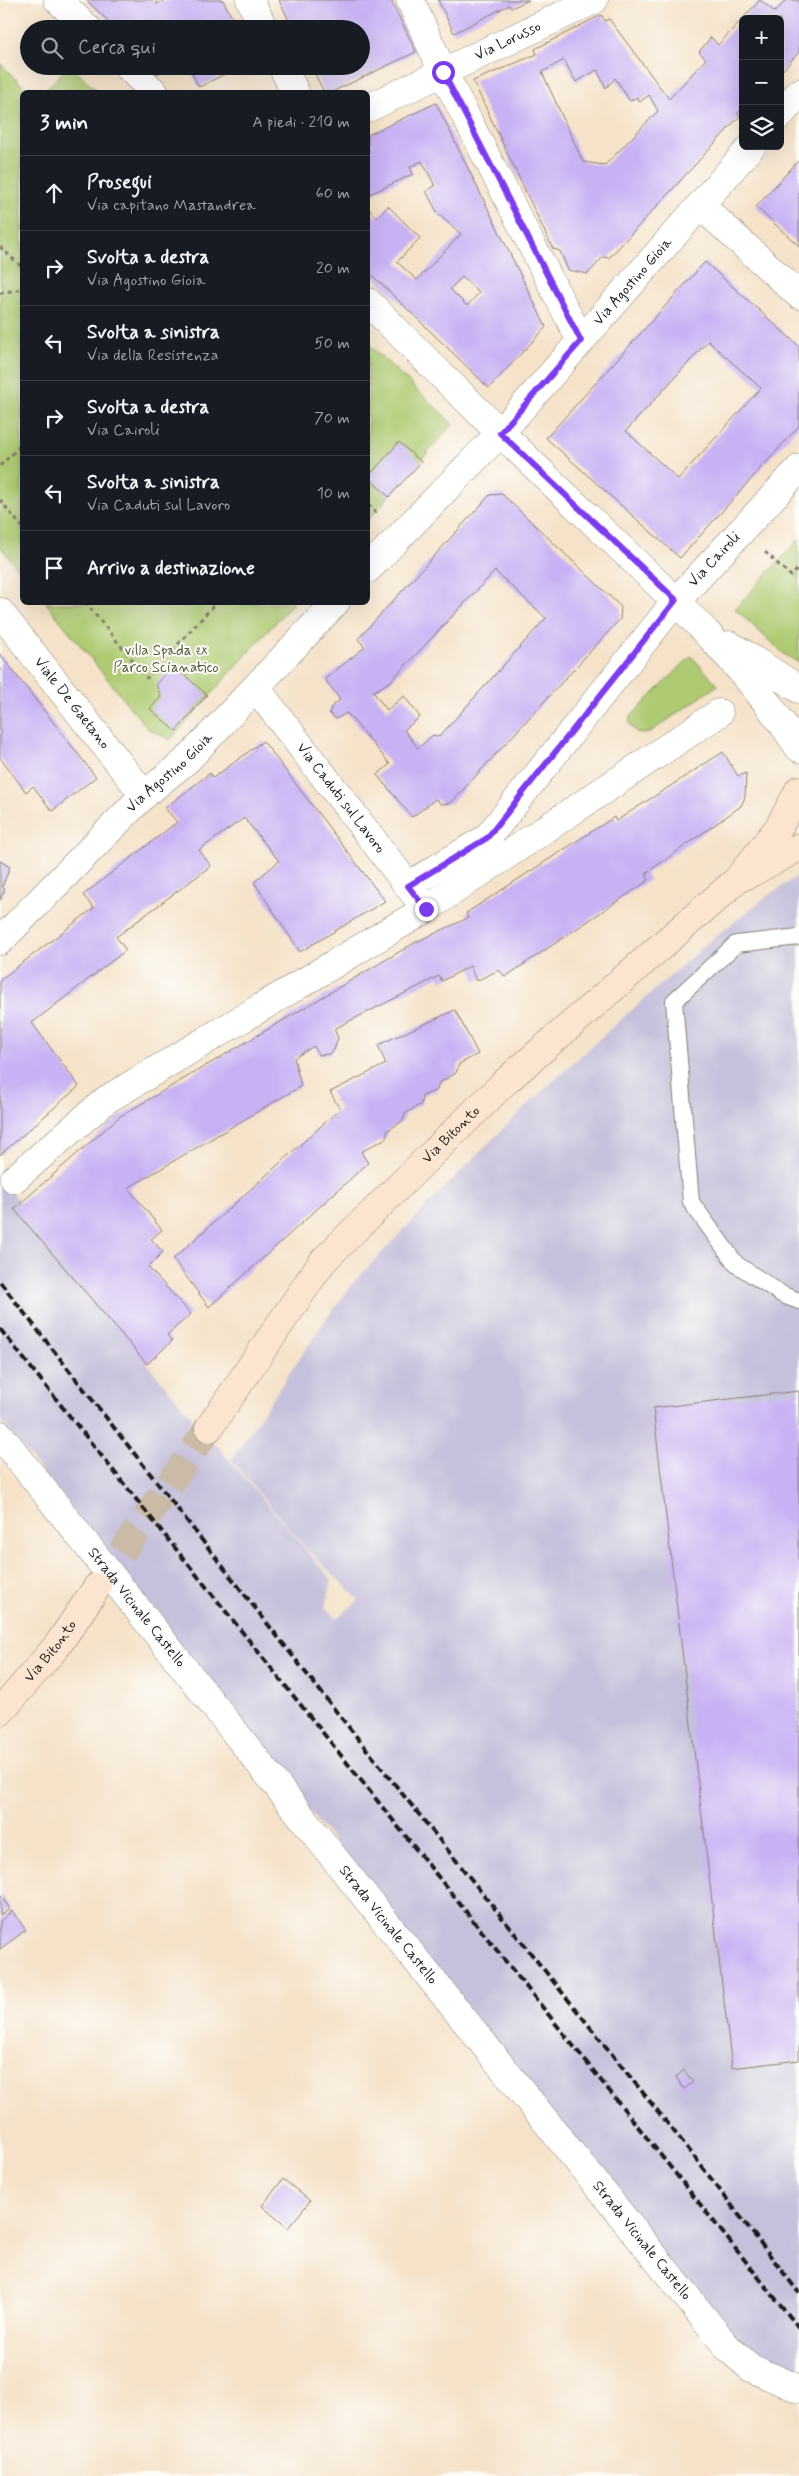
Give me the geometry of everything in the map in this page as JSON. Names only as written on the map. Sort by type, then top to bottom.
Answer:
[{"type":"main road","points":[[737,880],[779,827],[799,790]]},
{"type":"main road","points":[[737,880],[799,847]]},
{"type":"main road","name":"Via Bitonto","points":[[209,1428],[323,1261],[504,1083],[737,880]]},
{"type":"main road","name":"Via Bitonto","points":[[0,1712],[57,1646],[97,1587]]},
{"type":"street","points":[[58,0],[79,20]]},
{"type":"street","points":[[250,0],[260,20]]},
{"type":"street","points":[[410,0],[443,72],[581,341]]},
{"type":"street","name":"Via Lorusso","points":[[370,107],[594,0]]},
{"type":"street","points":[[136,75],[152,90]]},
{"type":"street","points":[[286,75],[294,90]]},
{"type":"street","points":[[784,111],[799,94]]},
{"type":"street","name":"Via Agostino Gioia","points":[[370,567],[500,433],[748,150]]},
{"type":"street","points":[[700,205],[799,295]]},
{"type":"street","points":[[370,304],[500,433],[704,627],[777,714],[799,748]]},
{"type":"street","name":"Via Cairoli","points":[[408,886],[487,838],[676,600],[799,469]]},
{"type":"street","name":"Via Agostino Gioia","points":[[0,941],[144,795],[187,760],[333,605]]},
{"type":"street","name":"Viale De Gaetano","points":[[0,612],[144,795]]},
{"type":"street","points":[[704,627],[799,689]]},
{"type":"street","name":"Via Caduti sul Lavoro","points":[[256,688],[426,909]]},
{"type":"street","points":[[14,1179],[106,1100],[426,909],[719,713]]},
{"type":"street","name":"Strada Vicinale Castello","points":[[0,1435],[382,1918],[728,2348],[751,2368],[799,2389]]},
{"type":"lane","points":[[799,937],[736,944],[674,1001],[692,1202],[736,1264],[783,1295],[799,1301]]},
{"type":"path","points":[[0,247],[20,265]]},
{"type":"path","points":[[0,293],[20,289]]},
{"type":"path","points":[[0,466],[20,446]]},
{"type":"path","points":[[0,500],[20,525]]},
{"type":"path","points":[[792,576],[799,568]]},
{"type":"path","points":[[87,605],[147,678],[214,605]]},
{"type":"shaded area","points":[[799,875],[799,2374],[717,2328],[0,1419],[0,1178],[21,1203],[14,1209],[332,1580],[325,1607],[337,1618],[359,1600],[305,1547],[231,1460],[325,1321],[354,1282],[434,1198],[524,1108],[608,1031],[711,940],[763,899]]},
{"type":"green space","points":[[0,63],[27,90],[20,90],[20,571],[0,546]]},
{"type":"green space","points":[[60,75],[80,75],[96,90],[46,90]]},
{"type":"green space","points":[[370,346],[453,424],[370,518]]},
{"type":"green space","points":[[799,539],[799,663],[784,654],[735,609]]},
{"type":"green space","name":"villa Spada ex Parco Scianatico","points":[[48,605],[291,605],[170,740],[147,728]]},
{"type":"green space","points":[[691,656],[718,685],[649,733],[642,734],[637,732],[629,722],[631,716]]},
{"type":"building","points":[[86,0],[156,0],[157,4],[166,0],[223,0],[233,20],[107,20]]},
{"type":"building","points":[[279,0],[391,0],[416,52],[370,74],[370,20],[289,20]]},
{"type":"building","points":[[438,0],[529,0],[511,8],[509,5],[454,33]]},
{"type":"building","points":[[760,0],[775,12],[786,0],[799,0],[799,52],[784,69],[784,15],[746,15]]},
{"type":"building","points":[[601,15],[605,21],[609,19],[669,99],[706,59],[699,52],[711,37],[718,45],[739,22],[739,117],[609,258],[603,257],[588,274],[568,270],[560,251],[553,249],[473,81],[537,54],[535,49]],"holes":[[[564,60],[576,82],[597,70],[606,88],[615,78],[630,101],[637,97],[640,102],[649,95],[658,111],[605,165],[583,162],[542,72]]]},
{"type":"building","points":[[193,75],[223,75],[199,87]]},
{"type":"building","points":[[316,75],[368,75],[336,90],[323,90]]},
{"type":"building","points":[[436,103],[546,327],[489,388],[370,273],[370,210],[377,218],[388,206],[420,238],[397,262],[417,280],[461,234],[438,214],[426,191],[435,186],[422,161],[410,167],[413,174],[370,194],[370,134]],"holes":[[[462,277],[479,293],[467,306],[450,289]]]},
{"type":"building","points":[[799,160],[799,246],[756,207]]},
{"type":"building","points":[[705,262],[799,346],[799,426],[680,558],[546,438]],"holes":[[[708,341],[761,388],[678,479],[626,431]]]},
{"type":"building","points":[[399,442],[421,462],[389,497],[370,479],[370,475]]},
{"type":"building","points":[[502,494],[621,607],[620,619],[451,803],[441,804],[436,799],[412,817],[377,775],[390,764],[347,713],[336,719],[329,713],[331,707],[340,700],[325,679],[365,647],[358,639],[490,495]],"holes":[[[495,571],[546,618],[439,737],[433,735],[418,748],[404,730],[420,717],[404,696],[387,710],[373,692],[391,681]]]},
{"type":"building","points":[[0,654],[96,777],[52,811],[33,786],[26,792],[0,758]]},
{"type":"building","points":[[173,665],[207,695],[176,731],[150,709],[161,697],[156,684]]},
{"type":"building","points":[[263,741],[385,901],[300,952],[254,882],[279,861],[244,818],[199,850],[211,866],[116,937],[126,950],[32,1023],[79,1086],[0,1155],[0,980],[94,908],[83,895],[177,822],[165,808],[210,773],[213,778]]},
{"type":"building","points":[[723,752],[738,776],[746,773],[745,797],[741,806],[648,872],[646,874],[649,880],[505,977],[499,970],[476,981],[470,966],[442,981],[439,976],[334,1029],[338,1038],[334,1050],[329,1054],[319,1055],[314,1046],[294,1058],[301,1086],[128,1188],[162,1230],[151,1239],[163,1252],[148,1267],[191,1314],[167,1335],[172,1341],[147,1364],[14,1209],[119,1117],[416,942],[468,918],[466,913],[614,817],[616,821]]},
{"type":"building","points":[[0,861],[10,867],[2,887],[5,889],[0,900]]},
{"type":"building","points":[[455,1010],[478,1054],[459,1064],[456,1073],[439,1083],[437,1090],[422,1096],[421,1104],[405,1114],[403,1121],[388,1130],[386,1138],[361,1152],[368,1163],[209,1307],[173,1259],[340,1109],[330,1092],[386,1064],[378,1045]]},
{"type":"building","points":[[799,1391],[799,2060],[732,2068],[653,1408]]},
{"type":"building","points":[[0,1894],[10,1909],[0,1915]]},
{"type":"building","points":[[12,1911],[26,1930],[0,1949],[0,1921]]},
{"type":"building","points":[[684,2070],[693,2082],[684,2089],[676,2077]]},
{"type":"building","points":[[283,2179],[310,2201],[288,2228],[262,2206]]},
{"type":"tunnel","points":[[97,1587],[209,1428]]},
{"type":"railway","points":[[0,1282],[339,1715],[689,2150],[799,2293]]},
{"type":"railway","points":[[0,1329],[799,2328]]},
{"type":"route","points":[[426,909],[408,886],[487,838],[676,600],[500,433],[581,341],[443,72]]}]
